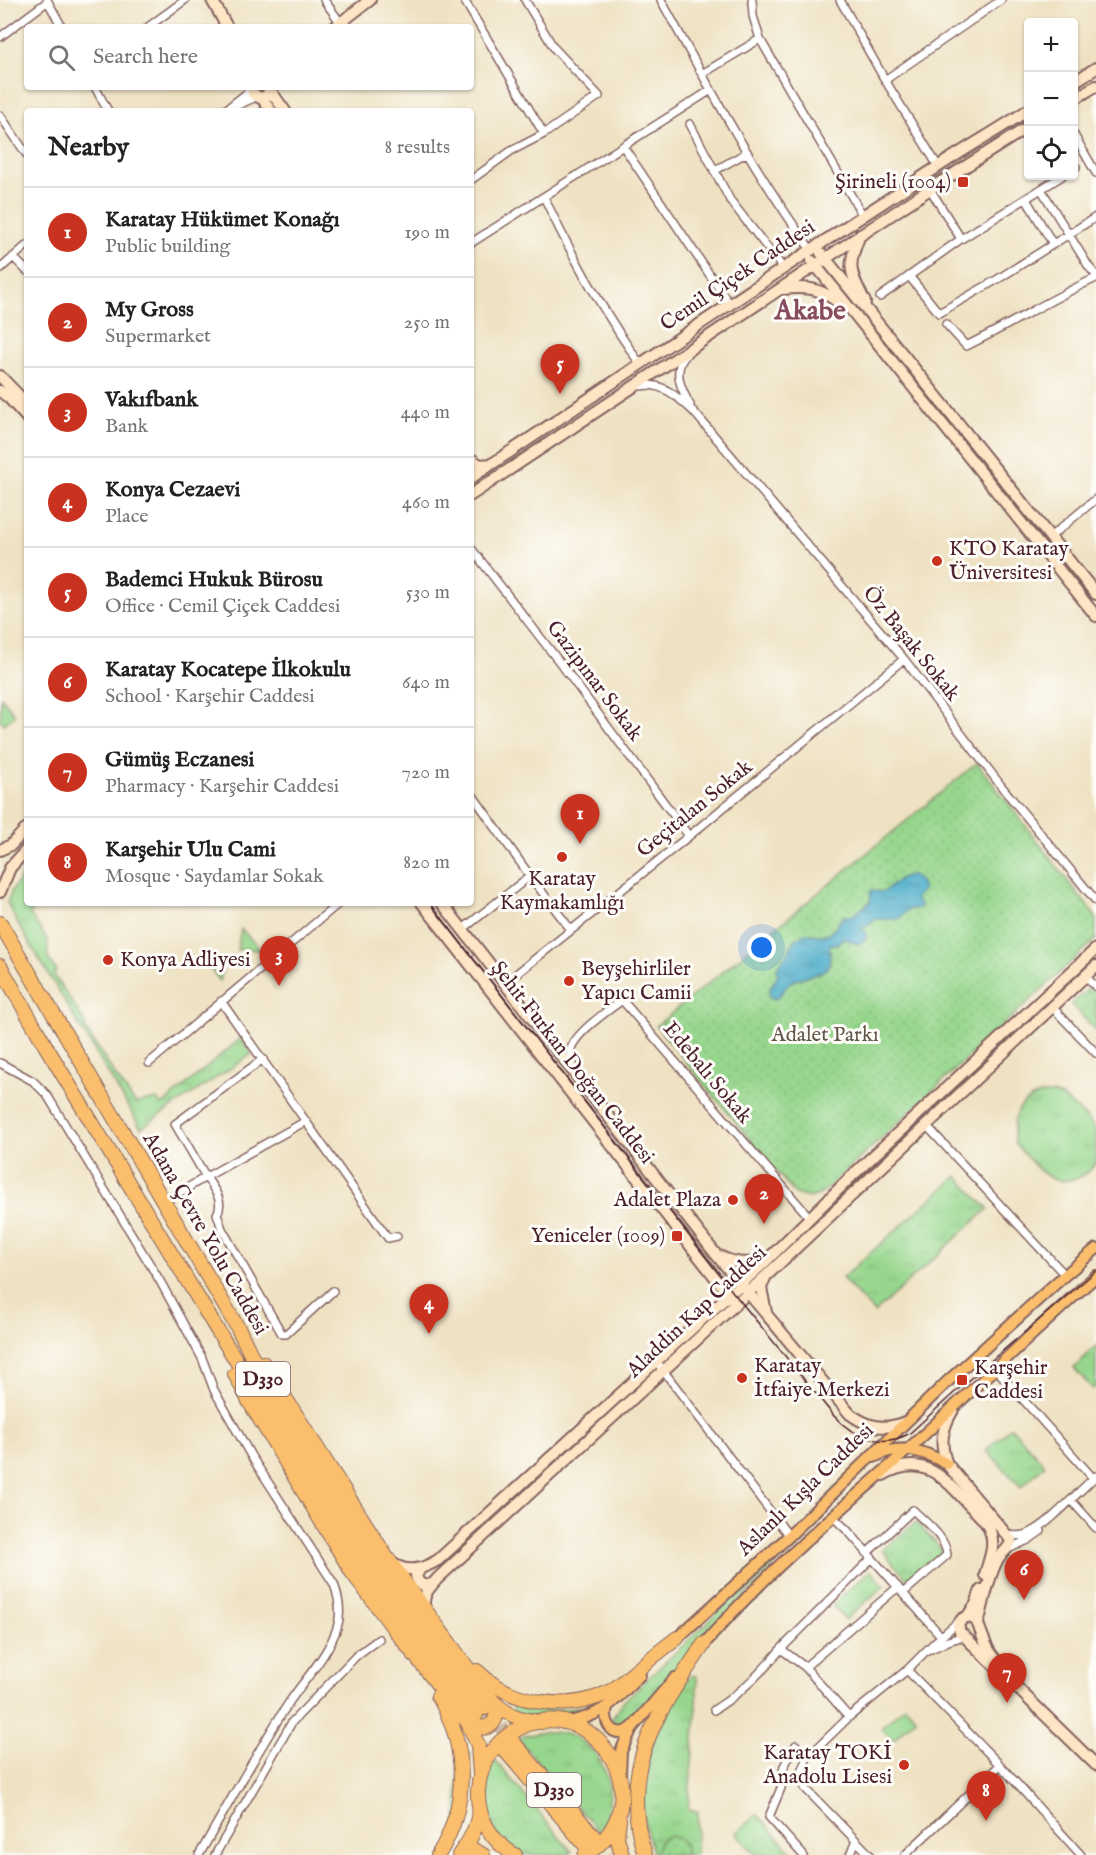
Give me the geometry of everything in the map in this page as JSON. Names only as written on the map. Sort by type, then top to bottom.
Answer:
[{"type":"highway","name":"Adana Çevre Yolu Caddesi","points":[[1,922],[239,1330],[279,1408],[358,1535],[481,1712]]},
{"type":"highway","name":"Adana Çevre Yolu Caddesi","points":[[0,966],[45,1045],[219,1333],[363,1564],[412,1633],[481,1712]]},
{"type":"highway","points":[[239,1330],[284,1395],[387,1558],[431,1621],[487,1681],[529,1700],[560,1703],[587,1700],[607,1693],[621,1684],[677,1638]]},
{"type":"highway","points":[[219,1333],[231,1367],[249,1401],[352,1572],[392,1626],[444,1705],[459,1749],[461,1780],[457,1814],[438,1855]]},
{"type":"highway","points":[[392,1626],[481,1712],[509,1714],[542,1722],[564,1723],[589,1733],[600,1741],[609,1752],[620,1776],[621,1798],[616,1837],[622,1855]]},
{"type":"highway","points":[[444,1637],[481,1712],[478,1791],[485,1824],[494,1838],[515,1855]]},
{"type":"highway","points":[[645,1855],[635,1794],[645,1743],[666,1699],[704,1644]]},
{"type":"highway","points":[[480,1775],[489,1755],[503,1739],[521,1727],[542,1722]]},
{"type":"highway","name":"D330","points":[[508,1746],[588,1846]]},
{"type":"highway","points":[[588,1846],[597,1846],[608,1835],[615,1821],[621,1798]]},
{"type":"highway","points":[[459,1855],[472,1836],[480,1808]]},
{"type":"highway","points":[[459,1855],[474,1850],[483,1855]]},
{"type":"main road","name":"Aslanlı Kışla Caddesi","points":[[564,1723],[585,1719],[607,1708],[677,1638],[862,1466],[904,1422],[1096,1249]]},
{"type":"main road","name":"Aslanlı Kışla Caddesi","points":[[620,1776],[621,1751],[633,1728],[704,1644],[749,1596],[832,1516],[870,1484],[1096,1276]]},
{"type":"main road","points":[[862,1466],[880,1454],[898,1449],[924,1453],[946,1464]]},
{"type":"main road","points":[[607,1708],[604,1716],[612,1729],[623,1732],[633,1728]]},
{"type":"street","points":[[0,37],[47,0],[60,24]]},
{"type":"street","points":[[152,24],[184,0]]},
{"type":"street","points":[[212,0],[225,24]]},
{"type":"street","points":[[324,0],[336,24]]},
{"type":"street","points":[[338,24],[370,0]]},
{"type":"street","points":[[464,0],[544,134]]},
{"type":"street","points":[[474,178],[599,96],[554,48],[525,0]]},
{"type":"street","points":[[661,0],[746,153],[811,250],[873,318],[1096,594]]},
{"type":"street","points":[[752,0],[753,16],[760,39],[863,216]]},
{"type":"street","points":[[840,0],[885,80],[938,166]]},
{"type":"street","points":[[885,80],[1001,0]]},
{"type":"street","points":[[702,74],[760,39]]},
{"type":"street","points":[[1078,79],[1096,68]]},
{"type":"street","points":[[1078,97],[1096,86]]},
{"type":"street","points":[[98,90],[106,108]]},
{"type":"street","points":[[254,91],[267,96],[269,90]]},
{"type":"street","points":[[271,90],[283,108]]},
{"type":"street","points":[[474,241],[711,90]]},
{"type":"street","points":[[228,108],[254,91]]},
{"type":"street","points":[[254,91],[268,108]]},
{"type":"street","name":"Cemil Çiçek Caddesi","points":[[474,476],[783,268],[938,166],[1024,113]]},
{"type":"street","points":[[0,115],[24,151]]},
{"type":"street","points":[[690,124],[730,200],[783,268]]},
{"type":"street","name":"Cemil Çiçek Caddesi","points":[[474,493],[860,235],[1024,131]]},
{"type":"street","points":[[1078,142],[1096,173]]},
{"type":"street","points":[[623,146],[730,305]]},
{"type":"street","points":[[714,171],[746,153]]},
{"type":"street","points":[[880,297],[961,239],[1056,180]]},
{"type":"street","points":[[930,189],[961,239]]},
{"type":"street","points":[[946,324],[966,345],[1004,328],[1096,276],[1041,189]]},
{"type":"street","points":[[544,197],[584,275],[640,364]]},
{"type":"street","points":[[1026,199],[1053,244]]},
{"type":"street","points":[[909,276],[939,313],[1096,217]]},
{"type":"street","points":[[860,235],[852,255],[851,266],[853,277],[873,318]]},
{"type":"street","points":[[0,269],[24,248]]},
{"type":"street","points":[[13,257],[24,268]]},
{"type":"street","points":[[821,262],[858,319],[1096,616]]},
{"type":"street","points":[[780,290],[802,287],[817,289],[858,319]]},
{"type":"street","points":[[694,412],[684,395],[678,377],[681,361],[695,345]]},
{"type":"street","points":[[0,376],[24,401]]},
{"type":"street","points":[[631,387],[649,384],[665,389],[694,412]]},
{"type":"street","points":[[0,391],[24,415]]},
{"type":"street","name":"Öz Başak Sokak","points":[[694,412],[904,659],[1002,787],[1096,901]]},
{"type":"street","points":[[474,462],[480,465],[491,464]]},
{"type":"street","points":[[1050,537],[1096,499]]},
{"type":"street","name":"Gazipınar Sokak","points":[[474,552],[689,836]]},
{"type":"street","name":"Geçitalan Sokak","points":[[505,984],[904,659]]},
{"type":"street","points":[[474,797],[572,930]]},
{"type":"street","points":[[0,850],[11,845],[24,831]]},
{"type":"street","points":[[11,845],[13,855],[24,853]]},
{"type":"street","points":[[0,892],[7,873],[24,853]]},
{"type":"street","points":[[463,929],[531,876]]},
{"type":"street","points":[[149,1063],[335,906]]},
{"type":"street","name":"Şehit Furkan Doğan Caddesi","points":[[424,906],[732,1299]]},
{"type":"street","name":"Şehit Furkan Doğan Caddesi","points":[[444,906],[714,1252],[850,1414],[877,1428],[896,1426],[904,1422]]},
{"type":"street","name":"Aladdin Kap Caddesi","points":[[420,1569],[438,1560],[744,1288],[766,1261],[856,1172],[1096,949]]},
{"type":"street","name":"Aladdin Kap Caddesi","points":[[744,1288],[767,1275],[1096,966]]},
{"type":"street","points":[[1085,976],[1096,987]]},
{"type":"street","name":"Edebalı Sokak","points":[[578,1078],[570,1055],[572,1046],[580,1034],[622,1000],[810,1218]]},
{"type":"street","points":[[221,1001],[388,1238],[397,1236]]},
{"type":"street","points":[[1052,1007],[1096,1053]]},
{"type":"street","points":[[263,1059],[175,1124],[221,1203],[218,1214],[222,1229],[282,1334],[286,1334],[333,1291]]},
{"type":"street","points":[[0,1063],[33,1081],[47,1095],[160,1281],[202,1358],[214,1390],[251,1456],[334,1584],[338,1595],[340,1610],[337,1628],[326,1651],[260,1750],[199,1855]]},
{"type":"street","points":[[163,1202],[306,1121]]},
{"type":"street","points":[[926,1125],[1065,1275]]},
{"type":"street","points":[[714,1252],[735,1262],[746,1264],[766,1261]]},
{"type":"street","points":[[767,1275],[762,1288],[767,1316]]},
{"type":"street","points":[[659,1365],[789,1536]]},
{"type":"street","name":"Aladdin Kap Caddesi","points":[[432,1584],[586,1442],[659,1365]]},
{"type":"street","points":[[995,1368],[1095,1477],[1029,1534],[997,1534],[978,1600],[958,1628],[997,1669],[1096,1764]]},
{"type":"street","points":[[924,1654],[941,1644],[975,1634],[993,1570],[997,1560],[1011,1543],[1008,1535],[946,1464],[942,1450],[943,1431],[958,1402]]},
{"type":"street","points":[[870,1484],[888,1472],[907,1466],[934,1471],[950,1483],[984,1521],[991,1531],[997,1550],[1005,1550],[1034,1536],[1056,1513]]},
{"type":"street","points":[[1071,1500],[1096,1528]]},
{"type":"street","points":[[714,1710],[732,1699],[770,1664],[914,1510],[943,1541],[947,1548],[947,1555],[805,1667]]},
{"type":"street","points":[[832,1516],[941,1636]]},
{"type":"street","points":[[387,1558],[399,1567],[410,1570],[420,1569]]},
{"type":"street","points":[[420,1569],[416,1576],[420,1584],[423,1586],[432,1584]]},
{"type":"street","points":[[431,1621],[424,1607],[426,1591],[432,1584]]},
{"type":"street","points":[[870,1855],[805,1788],[801,1779],[801,1771],[807,1758],[849,1717],[907,1670],[941,1636],[964,1618],[974,1618],[989,1650],[1014,1683]]},
{"type":"street","points":[[215,1855],[292,1722],[331,1679],[379,1639]]},
{"type":"street","points":[[782,1649],[805,1667],[849,1717]]},
{"type":"street","points":[[907,1670],[1000,1765],[1081,1855]]},
{"type":"street","points":[[796,1745],[784,1766],[781,1788],[769,1817],[803,1855]]},
{"type":"street","points":[[905,1855],[1000,1765]]},
{"type":"street","points":[[850,1855],[856,1841]]},
{"type":"green space","points":[[1,697],[15,715],[4,724],[0,720]]},
{"type":"green space","name":"Adalet Parkı","points":[[977,763],[1096,917],[1096,939],[821,1194],[809,1198],[795,1194],[656,1026]]},
{"type":"green space","points":[[24,874],[24,906],[36,906],[30,914],[48,941],[48,958],[56,970],[54,975],[84,1021],[86,1030],[135,1103],[156,1099],[162,1105],[241,1038],[252,1054],[141,1128],[18,924],[7,903],[12,890]]},
{"type":"green space","points":[[241,929],[262,951],[237,950]]},
{"type":"green space","points":[[224,961],[220,981],[205,963],[215,964]]},
{"type":"green space","points":[[1093,985],[1096,988],[1096,1031],[1071,1004]]},
{"type":"green space","points":[[1043,1094],[1054,1094],[1064,1098],[1088,1119],[1096,1130],[1096,1162],[1089,1171],[1078,1178],[1060,1181],[1050,1178],[1015,1144],[1014,1127],[1017,1112],[1027,1101]]},
{"type":"green space","points":[[957,1176],[988,1209],[874,1313],[842,1278]]},
{"type":"green space","points":[[1096,1346],[1096,1387],[1093,1389],[1074,1368]]},
{"type":"green space","points":[[1011,1427],[1045,1465],[1021,1487],[986,1450]]},
{"type":"green space","points":[[916,1522],[944,1552],[909,1582],[882,1550]]},
{"type":"green space","points":[[785,1549],[788,1552],[693,1648],[630,1724],[626,1728],[614,1726],[612,1719],[621,1704]]},
{"type":"green space","points":[[870,1570],[884,1586],[845,1620],[832,1605]]},
{"type":"green space","points":[[690,1676],[697,1676],[697,1703],[688,1810],[698,1811],[696,1855],[653,1855],[642,1803],[646,1763],[664,1717]]},
{"type":"green space","points":[[515,1704],[550,1710],[581,1707],[583,1715],[569,1718],[511,1714]]},
{"type":"green space","points":[[905,1706],[916,1718],[893,1740],[881,1728]]},
{"type":"green space","points":[[546,1732],[563,1733],[578,1739],[589,1747],[604,1769],[608,1781],[608,1807],[599,1832],[518,1739],[526,1735]]},
{"type":"green space","points":[[471,1752],[466,1831],[455,1825],[460,1754]]},
{"type":"green space","points":[[494,1759],[572,1852],[567,1855],[521,1855],[500,1841],[483,1806],[484,1780]]},
{"type":"green space","points":[[757,1814],[794,1855],[756,1855],[736,1833]]},
{"type":"green space","points":[[670,1836],[682,1842],[685,1855],[657,1855],[659,1843],[663,1838]]},
{"type":"water","points":[[913,875],[920,881],[923,888],[915,898],[921,906],[910,909],[898,919],[875,919],[862,929],[866,933],[865,940],[857,944],[843,938],[838,943],[830,944],[830,962],[827,968],[796,979],[775,999],[769,996],[770,988],[778,975],[776,970],[796,939],[805,933],[828,934],[843,916],[852,916],[870,902],[871,890],[883,891],[901,878]]},
{"type":"tunnel","points":[[487,1711],[513,1742]]},
{"type":"tunnel","points":[[595,1838],[609,1855]]},
{"type":"tram line","points":[[432,906],[732,1291],[834,1416],[859,1435],[889,1440],[910,1433],[1096,1271]]},
{"type":"place","name":"Şirineli (1004)","points":[[963,182]]},
{"type":"place","name":"Bademci Hukuk Bürosu","points":[[560,394]]},
{"type":"place","name":"KTO Karatay Üniversitesi","points":[[937,561]]},
{"type":"place","name":"Karatay Hükümet Konağı","points":[[580,844]]},
{"type":"place","name":"Karatay Kaymakamlığı","points":[[562,857]]},
{"type":"place","name":"Konya Adliyesi","points":[[108,960]]},
{"type":"place","name":"Beyşehirliler Yapıcı Camii","points":[[569,981]]},
{"type":"place","name":"Vakıfbank","points":[[279,986]]},
{"type":"place","name":"Adalet Plaza","points":[[733,1200]]},
{"type":"place","name":"My Gross","points":[[764,1224]]},
{"type":"place","name":"Yeniceler (1009)","points":[[677,1236]]},
{"type":"place","name":"Konya Cezaevi","points":[[429,1334]]},
{"type":"place","name":"Karatay İtfaiye Merkezi","points":[[742,1378]]},
{"type":"place","name":"Karşehir Caddesi","points":[[962,1380]]},
{"type":"place","name":"Karatay Kocatepe İlkokulu","points":[[1024,1600]]},
{"type":"place","name":"Gümüş Eczanesi","points":[[1007,1703]]},
{"type":"place","name":"Karatay TOKİ Anadolu Lisesi","points":[[904,1765]]},
{"type":"place","name":"Karşehir Ulu Cami","points":[[986,1821]]},
{"type":"district","name":"Akabe","points":[[810,312]]}]
